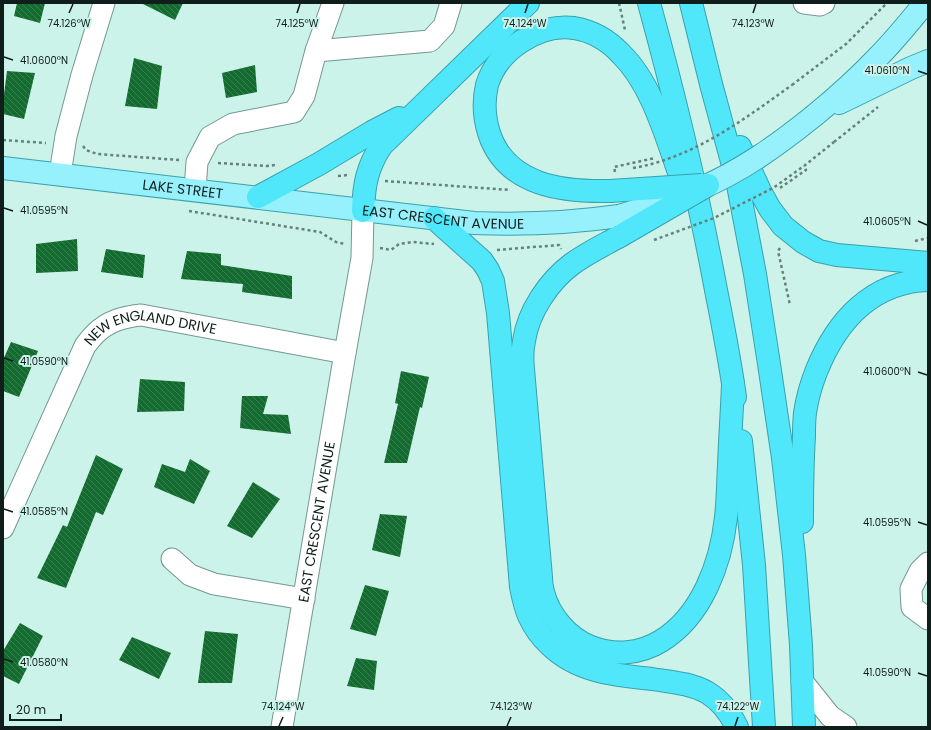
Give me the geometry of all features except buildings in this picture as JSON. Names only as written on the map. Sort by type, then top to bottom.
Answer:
[{"type":"highway","points":[[363,211],[366,179],[372,162],[381,146],[528,3]]},
{"type":"highway","points":[[649,3],[695,186],[711,263],[733,384],[754,565],[764,727]]},
{"type":"highway","points":[[691,3],[737,180],[755,274],[783,458],[794,555],[801,645]]},
{"type":"highway","points":[[708,185],[611,179],[593,192],[555,188],[528,179],[505,161],[496,149],[487,125],[484,112],[485,98],[488,84],[499,62],[507,52],[517,44],[545,30],[561,27],[588,31],[613,46],[640,77],[654,105],[711,263]]},
{"type":"highway","points":[[711,84],[765,200],[783,226],[796,237],[819,250],[843,256],[878,258],[928,264]]},
{"type":"highway","points":[[258,197],[319,164],[372,132],[420,108]]},
{"type":"highway","points":[[708,185],[619,226],[550,284],[534,310],[528,324],[524,339],[522,369],[543,592],[547,605],[554,617],[563,628],[585,645],[599,650],[613,652],[642,650],[656,644],[670,635],[696,606],[714,571],[719,555],[726,517],[733,384]]},
{"type":"highway","points":[[434,218],[482,261],[493,281],[496,297],[521,587],[528,615],[534,627],[544,640],[556,651],[583,667],[608,674],[684,683],[696,687],[719,701],[737,727]]},
{"type":"highway","points":[[878,258],[928,249]]},
{"type":"highway","points":[[804,727],[801,645],[803,446],[805,413],[809,395],[826,348],[844,322],[854,311],[886,289],[911,282],[928,280]]},
{"type":"main road","points":[[708,185],[766,152],[815,115],[877,58],[925,3]]},
{"type":"main road","points":[[815,115],[928,61]]},
{"type":"main road","name":"LAKE STREET","points":[[3,168],[258,197],[363,211]]},
{"type":"main road","name":"EAST CRESCENT AVENUE","points":[[363,211],[474,223],[525,224],[589,221],[619,226]]},
{"type":"street","points":[[60,174],[66,136],[82,75],[104,3]]},
{"type":"street","points":[[195,190],[197,162],[210,137],[233,124],[294,112],[304,96],[316,51],[333,3]]},
{"type":"street","points":[[316,51],[430,41],[444,26],[451,3]]},
{"type":"street","points":[[804,3],[820,5],[824,3]]},
{"type":"street","name":"EAST CRESCENT AVENUE","points":[[282,727],[362,258],[363,211]]},
{"type":"street","name":"NEW ENGLAND DRIVE","points":[[3,528],[84,346],[95,334],[108,324],[124,317],[141,315],[345,353]]},
{"type":"street","points":[[172,559],[190,575],[214,584],[304,599]]},
{"type":"street","points":[[928,563],[920,571],[911,589],[912,608],[928,619]]},
{"type":"street","points":[[802,681],[830,716],[846,727]]},
{"type":"path","points":[[627,169],[676,156],[710,140],[745,118],[846,44],[887,3]]},
{"type":"path","points":[[648,243],[714,218],[773,188],[834,142]]},
{"type":"path","points":[[611,179],[614,167],[656,158]]},
{"type":"path","points":[[771,193],[806,170],[804,166]]},
{"type":"path","points":[[611,179],[621,170]]},
{"type":"path","points":[[183,209],[320,232],[336,242],[391,250],[399,244],[413,242],[434,244]]},
{"type":"path","points":[[482,261],[494,250],[559,245],[571,265]]}]
